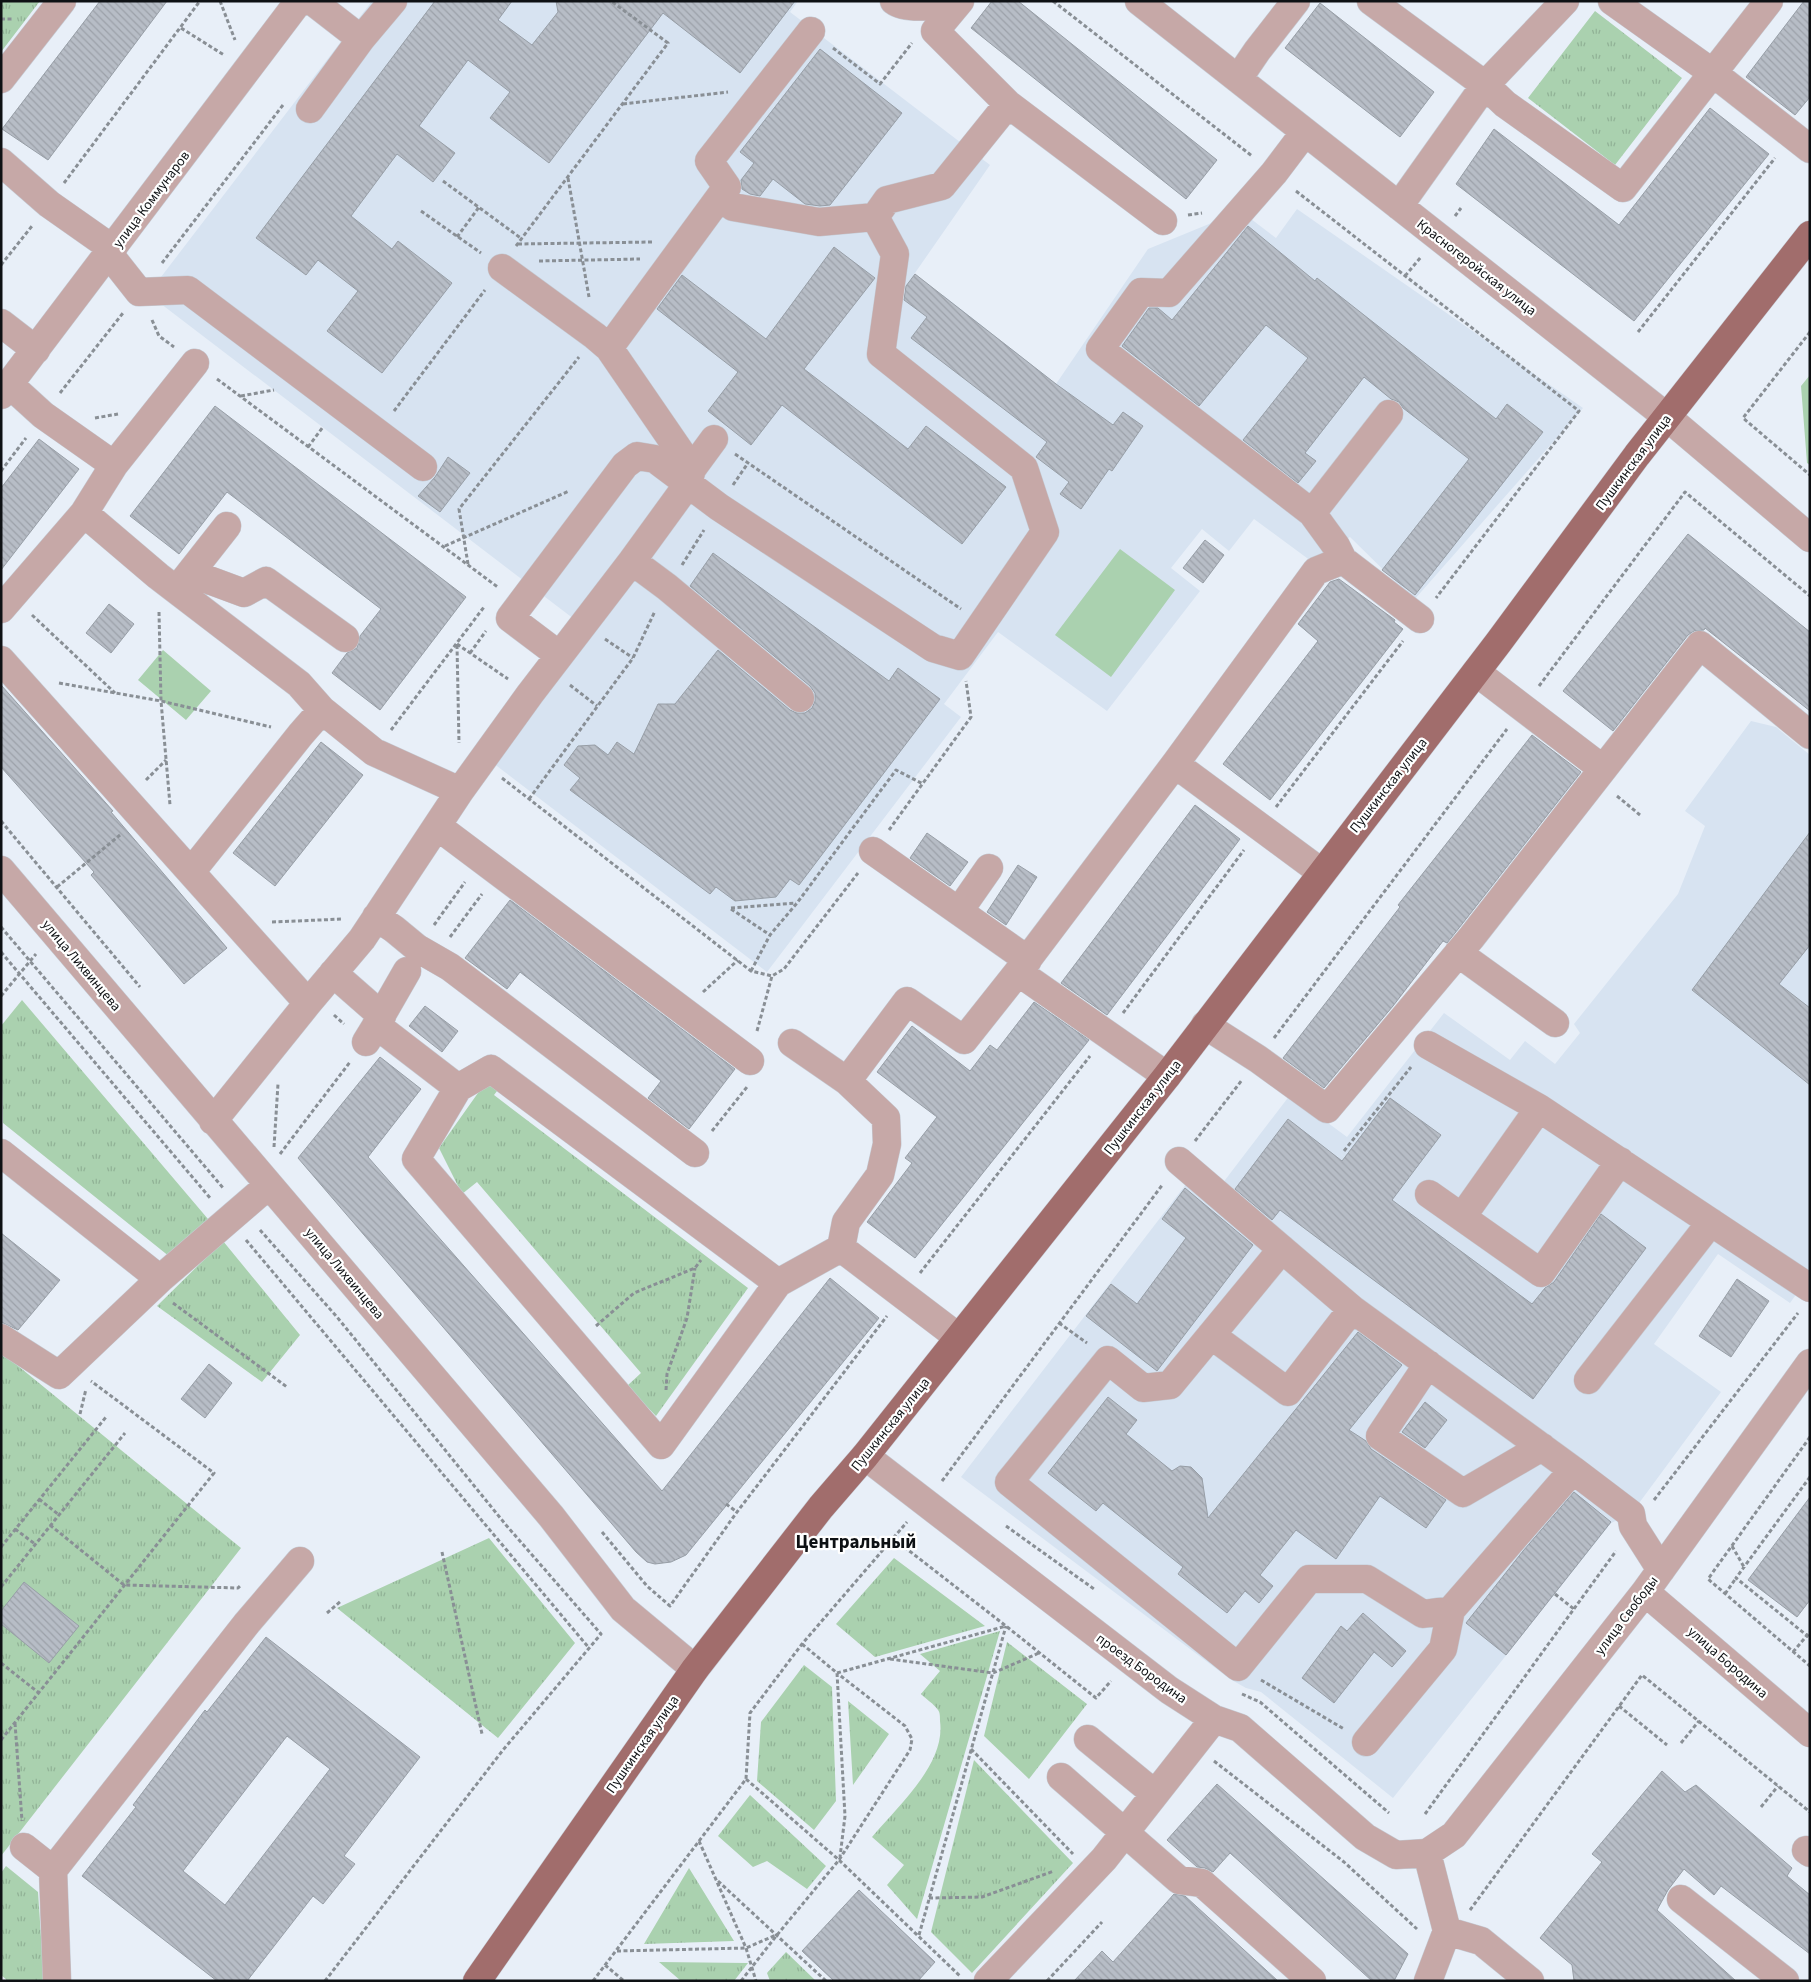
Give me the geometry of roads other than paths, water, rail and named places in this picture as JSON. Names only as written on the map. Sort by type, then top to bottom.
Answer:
[{"type":"main road","name":"Пушкинская улица","points":[[478,1981],[695,1669],[822,1507],[865,1456],[1167,1076],[1321,872],[1476,672],[1667,417],[1810,235]]},
{"type":"street","points":[[1,79],[62,1]]},
{"type":"street","name":"улица Коммунаров","points":[[5,390],[299,1]]},
{"type":"street","points":[[312,1],[361,39]]},
{"type":"street","points":[[310,109],[361,39],[393,1]]},
{"type":"street","points":[[894,1],[899,5],[928,6],[959,2]]},
{"type":"street","name":"Красногеройская улица","points":[[1139,1],[1667,417],[1810,538]]},
{"type":"street","points":[[1238,79],[1296,1]]},
{"type":"street","points":[[1371,1],[1485,85],[1505,104],[1623,188],[1769,1]]},
{"type":"street","points":[[1399,206],[1485,85],[1564,1]]},
{"type":"street","points":[[1612,1],[1713,72],[1801,142]]},
{"type":"street","points":[[959,2],[935,32],[1008,104],[1163,221]]},
{"type":"street","points":[[602,342],[726,202],[727,188],[709,161],[810,31]]},
{"type":"street","points":[[876,217],[887,200],[942,186],[1008,104]]},
{"type":"street","points":[[1305,132],[1274,173],[1169,293],[1141,292],[1100,349],[1312,512],[1336,546],[1343,560],[1420,619]]},
{"type":"street","points":[[1,162],[49,204],[111,252],[140,292],[188,290],[423,468]]},
{"type":"street","points":[[726,202],[818,222],[876,217]]},
{"type":"street","points":[[504,265],[602,342],[690,477],[719,507],[933,648],[960,656],[1045,532],[1024,468],[881,354],[895,254],[876,217]]},
{"type":"street","points":[[1,323],[36,350]]},
{"type":"street","points":[[7,602],[84,513],[114,465],[195,363]]},
{"type":"street","points":[[5,390],[114,465]]},
{"type":"street","points":[[1312,512],[1390,414]]},
{"type":"street","points":[[213,1121],[310,1000],[362,940],[460,791],[530,694],[632,561],[714,439]]},
{"type":"street","points":[[555,662],[510,618],[625,465],[637,456],[655,459],[690,477]]},
{"type":"street","points":[[84,513],[175,580],[299,684],[322,710],[374,752],[460,791]]},
{"type":"street","points":[[175,580],[227,526]]},
{"type":"street","points":[[847,1081],[907,1001],[964,1040],[1023,966],[1175,764],[1316,572],[1343,560]]},
{"type":"street","points":[[632,561],[667,587],[800,698]]},
{"type":"street","points":[[175,580],[244,593],[266,581],[345,638]]},
{"type":"street","points":[[1205,1025],[1258,1059],[1327,1109],[1458,953],[1700,645],[1810,735]]},
{"type":"street","points":[[1,660],[237,924],[310,1000]]},
{"type":"street","points":[[1476,672],[1603,769]]},
{"type":"street","points":[[191,872],[300,734],[322,710]]},
{"type":"street","points":[[1175,764],[1321,872]]},
{"type":"street","points":[[437,826],[750,1061]]},
{"type":"street","points":[[873,852],[959,911],[1023,966],[1108,1033],[1167,1076]]},
{"type":"street","points":[[959,911],[989,868]]},
{"type":"street","name":"улица Лихвинцева","points":[[1,870],[551,1516],[623,1609],[695,1669]]},
{"type":"street","points":[[376,918],[420,959],[450,967],[695,1153]]},
{"type":"street","points":[[1458,953],[1555,1023]]},
{"type":"street","points":[[420,959],[376,1025],[458,1088]]},
{"type":"street","points":[[333,973],[382,1016]]},
{"type":"street","points":[[366,1042],[382,1016]]},
{"type":"street","points":[[792,1043],[847,1081],[886,1118],[886,1144],[880,1175],[846,1222],[841,1248]]},
{"type":"street","points":[[1428,1044],[1538,1108],[1810,1288]]},
{"type":"street","points":[[778,1283],[491,1069],[458,1088],[416,1160],[661,1444],[778,1283],[841,1248]]},
{"type":"street","points":[[1462,1217],[1538,1108]]},
{"type":"street","points":[[1,1153],[156,1283]]},
{"type":"street","points":[[1180,1161],[1352,1309],[1631,1514],[1633,1526],[1661,1570]]},
{"type":"street","points":[[1429,1194],[1541,1273],[1620,1162]]},
{"type":"street","points":[[1,1338],[59,1375],[156,1283],[269,1185]]},
{"type":"street","points":[[1588,1380],[1710,1222]]},
{"type":"street","points":[[841,1248],[958,1337]]},
{"type":"street","points":[[1282,1249],[1170,1385],[1143,1388],[1108,1360],[1009,1482],[1238,1667],[1309,1579],[1367,1579],[1423,1614],[1451,1610]]},
{"type":"street","points":[[1210,1335],[1288,1392],[1352,1309]]},
{"type":"street","points":[[1428,1364],[1380,1436],[1463,1493],[1542,1447]]},
{"type":"street","name":"улица Свободы","points":[[1427,1853],[1454,1835],[1645,1592],[1805,1379]]},
{"type":"street","name":"проезд Бородина","points":[[865,1456],[1169,1690],[1214,1719],[1240,1728],[1365,1837],[1396,1855],[1427,1853]]},
{"type":"street","points":[[1366,1742],[1443,1649],[1451,1610],[1573,1470]]},
{"type":"street","points":[[57,1981],[53,1870],[247,1623],[300,1561]]},
{"type":"street","name":"улица Бородина","points":[[1645,1592],[1810,1733]]},
{"type":"street","points":[[988,1981],[1104,1859],[1214,1719]]},
{"type":"street","points":[[1088,1739],[1155,1794]]},
{"type":"street","points":[[1061,1777],[1179,1880],[1202,1883],[1312,1981]]},
{"type":"street","points":[[24,1847],[53,1870]]},
{"type":"street","points":[[1427,1853],[1435,1933],[1435,1978]]},
{"type":"street","points":[[1681,1899],[1785,1981]]},
{"type":"street","points":[[1435,1933],[1482,1940],[1530,1981]]},
{"type":"district","name":"Центральный","points":[[856,1541]]}]
